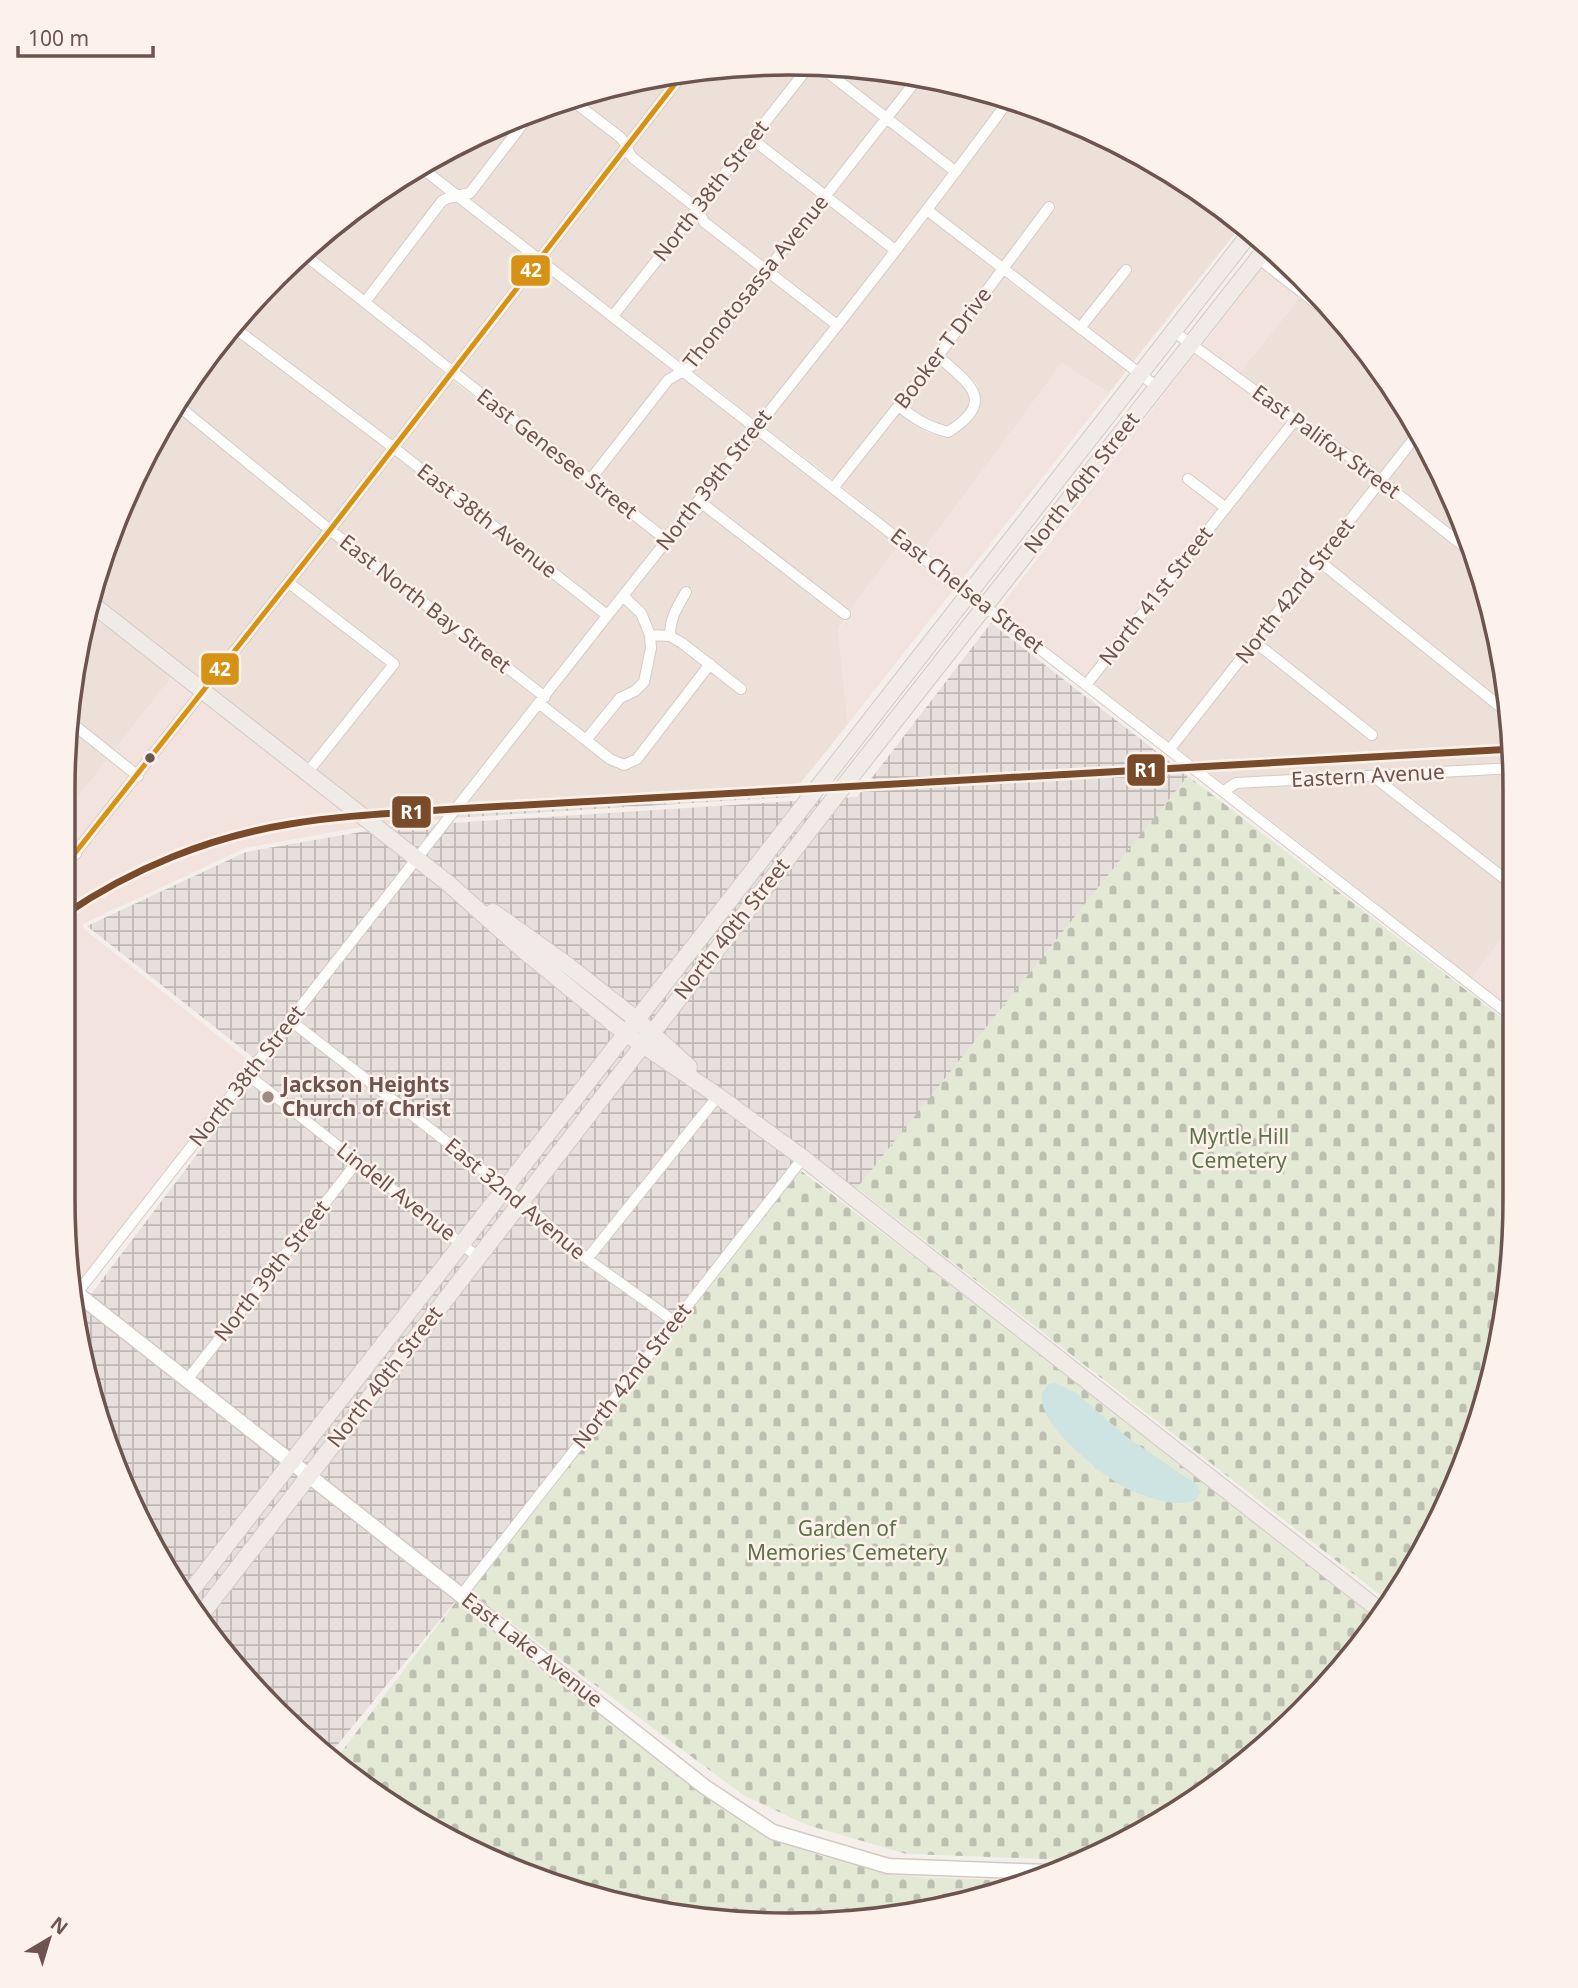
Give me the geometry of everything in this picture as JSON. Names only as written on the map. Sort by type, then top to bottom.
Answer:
[{"type":"main road","name":"North 40th Street","points":[[192,1590],[1245,240]]},
{"type":"main road","name":"North 40th Street","points":[[203,1606],[309,1475],[1261,253]]},
{"type":"main road","points":[[99,609],[449,884],[523,950],[625,1033],[647,1039]]},
{"type":"main road","points":[[449,884],[549,952],[636,1019],[647,1039],[718,1096],[803,1158],[1375,1606]]},
{"type":"street","name":"North 38th Street","points":[[613,316],[802,76]]},
{"type":"street","points":[[833,77],[956,172]]},
{"type":"street","points":[[76,854],[675,85]]},
{"type":"street","name":"Thonotosassa Avenue","points":[[590,480],[668,380],[685,372],[768,271],[911,86]]},
{"type":"street","points":[[580,107],[628,144],[629,155],[698,209],[704,222],[837,325]]},
{"type":"street","name":"North 39th Street","points":[[416,858],[837,325],[1003,108]]},
{"type":"street","points":[[365,302],[442,201],[470,193],[519,129]]},
{"type":"street","points":[[752,139],[895,250]]},
{"type":"street","name":"East Chelsea Street","points":[[428,173],[1503,1009]]},
{"type":"street","name":"Booker T Drive","points":[[834,487],[900,406],[1049,207]]},
{"type":"street","points":[[927,210],[1157,387]]},
{"type":"street","name":"East Genesee Street","points":[[310,259],[664,538],[703,504],[845,614]]},
{"type":"street","points":[[1080,328],[1126,270]]},
{"type":"street","name":"East Palifox Street","points":[[1174,331],[1382,481],[1457,540]]},
{"type":"street","name":"East 38th Avenue","points":[[240,332],[394,448],[607,615]]},
{"type":"street","points":[[900,406],[918,421],[948,432],[972,412],[975,398],[972,386],[938,356]]},
{"type":"street","name":"East North Bay Street","points":[[184,411],[617,764],[624,765],[638,759],[710,664]]},
{"type":"street","points":[[1107,416],[1124,429]]},
{"type":"street","name":"North 41st Street","points":[[1086,685],[1295,420]]},
{"type":"street","name":"North 42nd Street","points":[[1170,749],[1412,441]]},
{"type":"street","points":[[1188,479],[1226,508]]},
{"type":"street","points":[[1057,480],[1074,493]]},
{"type":"street","points":[[1319,561],[1498,705]]},
{"type":"street","points":[[289,583],[394,664],[307,773]]},
{"type":"street","points":[[670,636],[670,623],[675,609],[686,592]]},
{"type":"street","points":[[586,740],[620,698],[635,691],[643,682],[650,635],[640,613],[623,596]]},
{"type":"street","points":[[650,635],[670,636],[741,689]]},
{"type":"street","points":[[1255,642],[1372,735]]},
{"type":"street","points":[[863,728],[880,742]]},
{"type":"street","points":[[78,729],[138,776]]},
{"type":"street","name":"Eastern Avenue","points":[[1224,791],[1236,783],[1502,769]]},
{"type":"street","points":[[1373,776],[1503,877]]},
{"type":"street","name":"North 38th Street","points":[[81,1286],[291,1021],[416,858]]},
{"type":"street","points":[[744,881],[760,894]]},
{"type":"street","name":"East 32nd Avenue","points":[[291,1021],[522,1200],[587,1259],[675,1322]]},
{"type":"street","name":"Lindell Avenue","points":[[248,1075],[478,1257]]},
{"type":"street","points":[[587,1259],[718,1096]]},
{"type":"street","name":"North 42nd Street","points":[[462,1594],[803,1158]]},
{"type":"street","name":"North 39th Street","points":[[187,1380],[357,1161]]},
{"type":"street","name":"East Lake Avenue","points":[[82,1297],[705,1787],[773,1832],[888,1866],[1028,1871]]},
{"type":"street","points":[[377,1351],[395,1364]]},
{"type":"shaded area","points":[[797,75],[697,202],[634,152],[633,145],[681,84],[742,77]]},
{"type":"shaded area","points":[[808,76],[823,76],[880,119],[826,189],[759,138]]},
{"type":"shaded area","points":[[842,78],[906,85],[886,111]]},
{"type":"shaded area","points":[[667,86],[628,137],[587,105]]},
{"type":"shaded area","points":[[917,87],[998,107],[955,165],[893,117]]},
{"type":"shaded area","points":[[574,109],[621,145],[539,252],[469,198],[526,126],[560,113]]},
{"type":"shaded area","points":[[1008,110],[1062,130],[1146,171],[1236,232],[1133,362],[1087,327],[1132,269],[1126,263],[1079,321],[1009,268],[1056,205],[1048,201],[1002,263],[934,208]]},
{"type":"shaded area","points":[[887,125],[949,174],[895,243],[833,195]]},
{"type":"shaded area","points":[[510,133],[467,189],[460,191],[433,170]]},
{"type":"shaded area","points":[[752,146],[820,197],[768,264],[708,218],[703,209]]},
{"type":"shaded area","points":[[625,156],[629,163],[691,210],[613,309],[546,258]]},
{"type":"shaded area","points":[[424,176],[446,193],[440,197],[365,295],[314,255],[354,223]]},
{"type":"shaded area","points":[[449,202],[456,202],[532,261],[451,365],[372,301]]},
{"type":"shaded area","points":[[827,203],[888,251],[836,318],[775,269]]},
{"type":"shaded area","points":[[928,217],[996,271],[834,480],[763,426]]},
{"type":"shaded area","points":[[696,218],[701,226],[761,272],[685,365],[620,315]]},
{"type":"shaded area","points":[[307,263],[444,373],[394,441],[244,328]]},
{"type":"shaded area","points":[[540,266],[674,370],[665,377],[590,473],[458,370]]},
{"type":"shaded area","points":[[1262,268],[1300,297],[1239,373],[1202,346]]},
{"type":"shaded area","points":[[1003,277],[1127,370],[1109,393],[1062,363],[923,551],[841,486],[900,413],[929,433],[947,437],[964,427],[976,415],[980,398],[977,384],[945,355]]},
{"type":"shaded area","points":[[768,278],[830,326],[756,420],[693,371]]},
{"type":"shaded area","points":[[1300,297],[1323,315],[1355,354],[1410,437],[1381,474],[1239,373]]},
{"type":"shaded area","points":[[237,336],[387,449],[330,523],[187,406]]},
{"type":"shaded area","points":[[1195,354],[1288,421],[1225,501],[1187,472],[1182,480],[1219,509],[1086,678],[998,610]]},
{"type":"shaded area","points":[[938,363],[968,389],[970,399],[968,410],[948,427],[921,417],[906,405]]},
{"type":"shaded area","points":[[1062,363],[1109,393],[961,581],[923,551]]},
{"type":"shaded area","points":[[684,377],[749,428],[679,517],[664,531],[597,479],[672,383]]},
{"type":"shaded area","points":[[451,379],[660,541],[607,608],[401,447]]},
{"type":"shaded area","points":[[182,415],[324,531],[203,685],[100,604],[130,516],[149,473]]},
{"type":"shaded area","points":[[1295,427],[1375,482],[1169,742],[1093,683]]},
{"type":"shaded area","points":[[757,434],[899,545],[850,611],[705,500]]},
{"type":"shaded area","points":[[1414,446],[1454,530],[1389,479]]},
{"type":"shaded area","points":[[395,455],[600,617],[544,690],[337,529]]},
{"type":"shaded area","points":[[1382,488],[1461,551],[1478,604],[1497,698],[1326,560]]},
{"type":"shaded area","points":[[703,510],[844,620],[838,629],[848,724],[795,790],[457,813],[540,711],[607,763],[625,769],[641,762],[711,671],[742,695],[748,687],[675,633],[675,623],[692,589],[685,585],[671,608],[666,630],[654,630],[644,609],[629,595],[686,524]]},
{"type":"shaded area","points":[[331,537],[538,699],[440,819],[381,824],[314,772],[400,663],[296,582]]},
{"type":"shaded area","points":[[899,545],[954,589],[848,724],[838,629],[852,614],[850,611]]},
{"type":"shaded area","points":[[1320,568],[1498,712],[1502,764],[1237,778],[1225,785],[1177,748],[1255,649],[1373,741],[1379,733],[1262,641]]},
{"type":"shaded area","points":[[289,590],[387,665],[307,766],[210,691]]},
{"type":"shaded area","points":[[623,604],[636,616],[645,636],[646,649],[639,681],[618,694],[586,733],[547,702]]},
{"type":"shaded area","points":[[97,615],[173,675],[114,751],[79,723],[81,696]]},
{"type":"shaded area","points":[[991,623],[1188,776],[851,1196],[803,1159],[466,1588],[334,1749],[284,1704],[252,1670],[196,1596],[171,1556],[149,1515],[113,1428],[100,1384],[83,1304],[264,1066],[87,926],[246,852],[390,827],[857,797]]},
{"type":"shaded area","points":[[655,640],[669,641],[704,666],[634,755],[619,759],[593,739],[624,701],[637,695],[647,685]]},
{"type":"shaded area","points":[[173,675],[196,693],[137,769],[114,751]]},
{"type":"shaded area","points":[[204,699],[367,826],[245,848],[83,924],[84,929],[252,1063],[80,1281],[75,1199],[77,860]]},
{"type":"shaded area","points":[[78,735],[108,759],[75,801]]},
{"type":"shaded area","points":[[108,759],[131,777],[76,847],[75,801]]},
{"type":"shaded area","points":[[1502,774],[1503,871],[1386,781]]},
{"type":"shaded area","points":[[1371,782],[1503,884],[1503,936],[1472,978],[1233,791],[1237,788]]},
{"type":"shaded area","points":[[795,790],[790,797],[453,818],[457,813]]},
{"type":"shaded area","points":[[1503,936],[1503,1002],[1472,978]]},
{"type":"green space","name":"Myrtle Hill Cemetery","points":[[1188,776],[1503,1019],[1501,1246],[1489,1338],[1465,1428],[1448,1472],[1429,1515],[1382,1596],[857,1188]]},
{"type":"green space","name":"Garden of Memories Cemetery","points":[[796,1167],[1127,1420],[1371,1612],[1326,1670],[1294,1704],[1224,1765],[1146,1817],[1058,1859],[907,1854],[807,1825],[743,1795],[466,1589]]},
{"type":"green space","points":[[458,1599],[699,1792],[758,1830],[821,1856],[916,1877],[1000,1880],[928,1899],[836,1911],[742,1911],[650,1899],[560,1875],[473,1839],[392,1792],[340,1754]]},
{"type":"water","points":[[1055,1383],[1075,1392],[1128,1438],[1196,1484],[1201,1492],[1196,1500],[1169,1502],[1139,1494],[1122,1486],[1090,1463],[1056,1430],[1044,1409],[1042,1393],[1049,1384]]},
{"type":"transit line","name":"42","points":[[75,853],[330,530],[674,85]]},
{"type":"transit line","name":"R1","points":[[75,908],[144,869],[201,846],[260,830],[331,818],[1501,750]]},
{"type":"place","name":"Jackson Heights Church of Christ","points":[[268,1097]]}]
